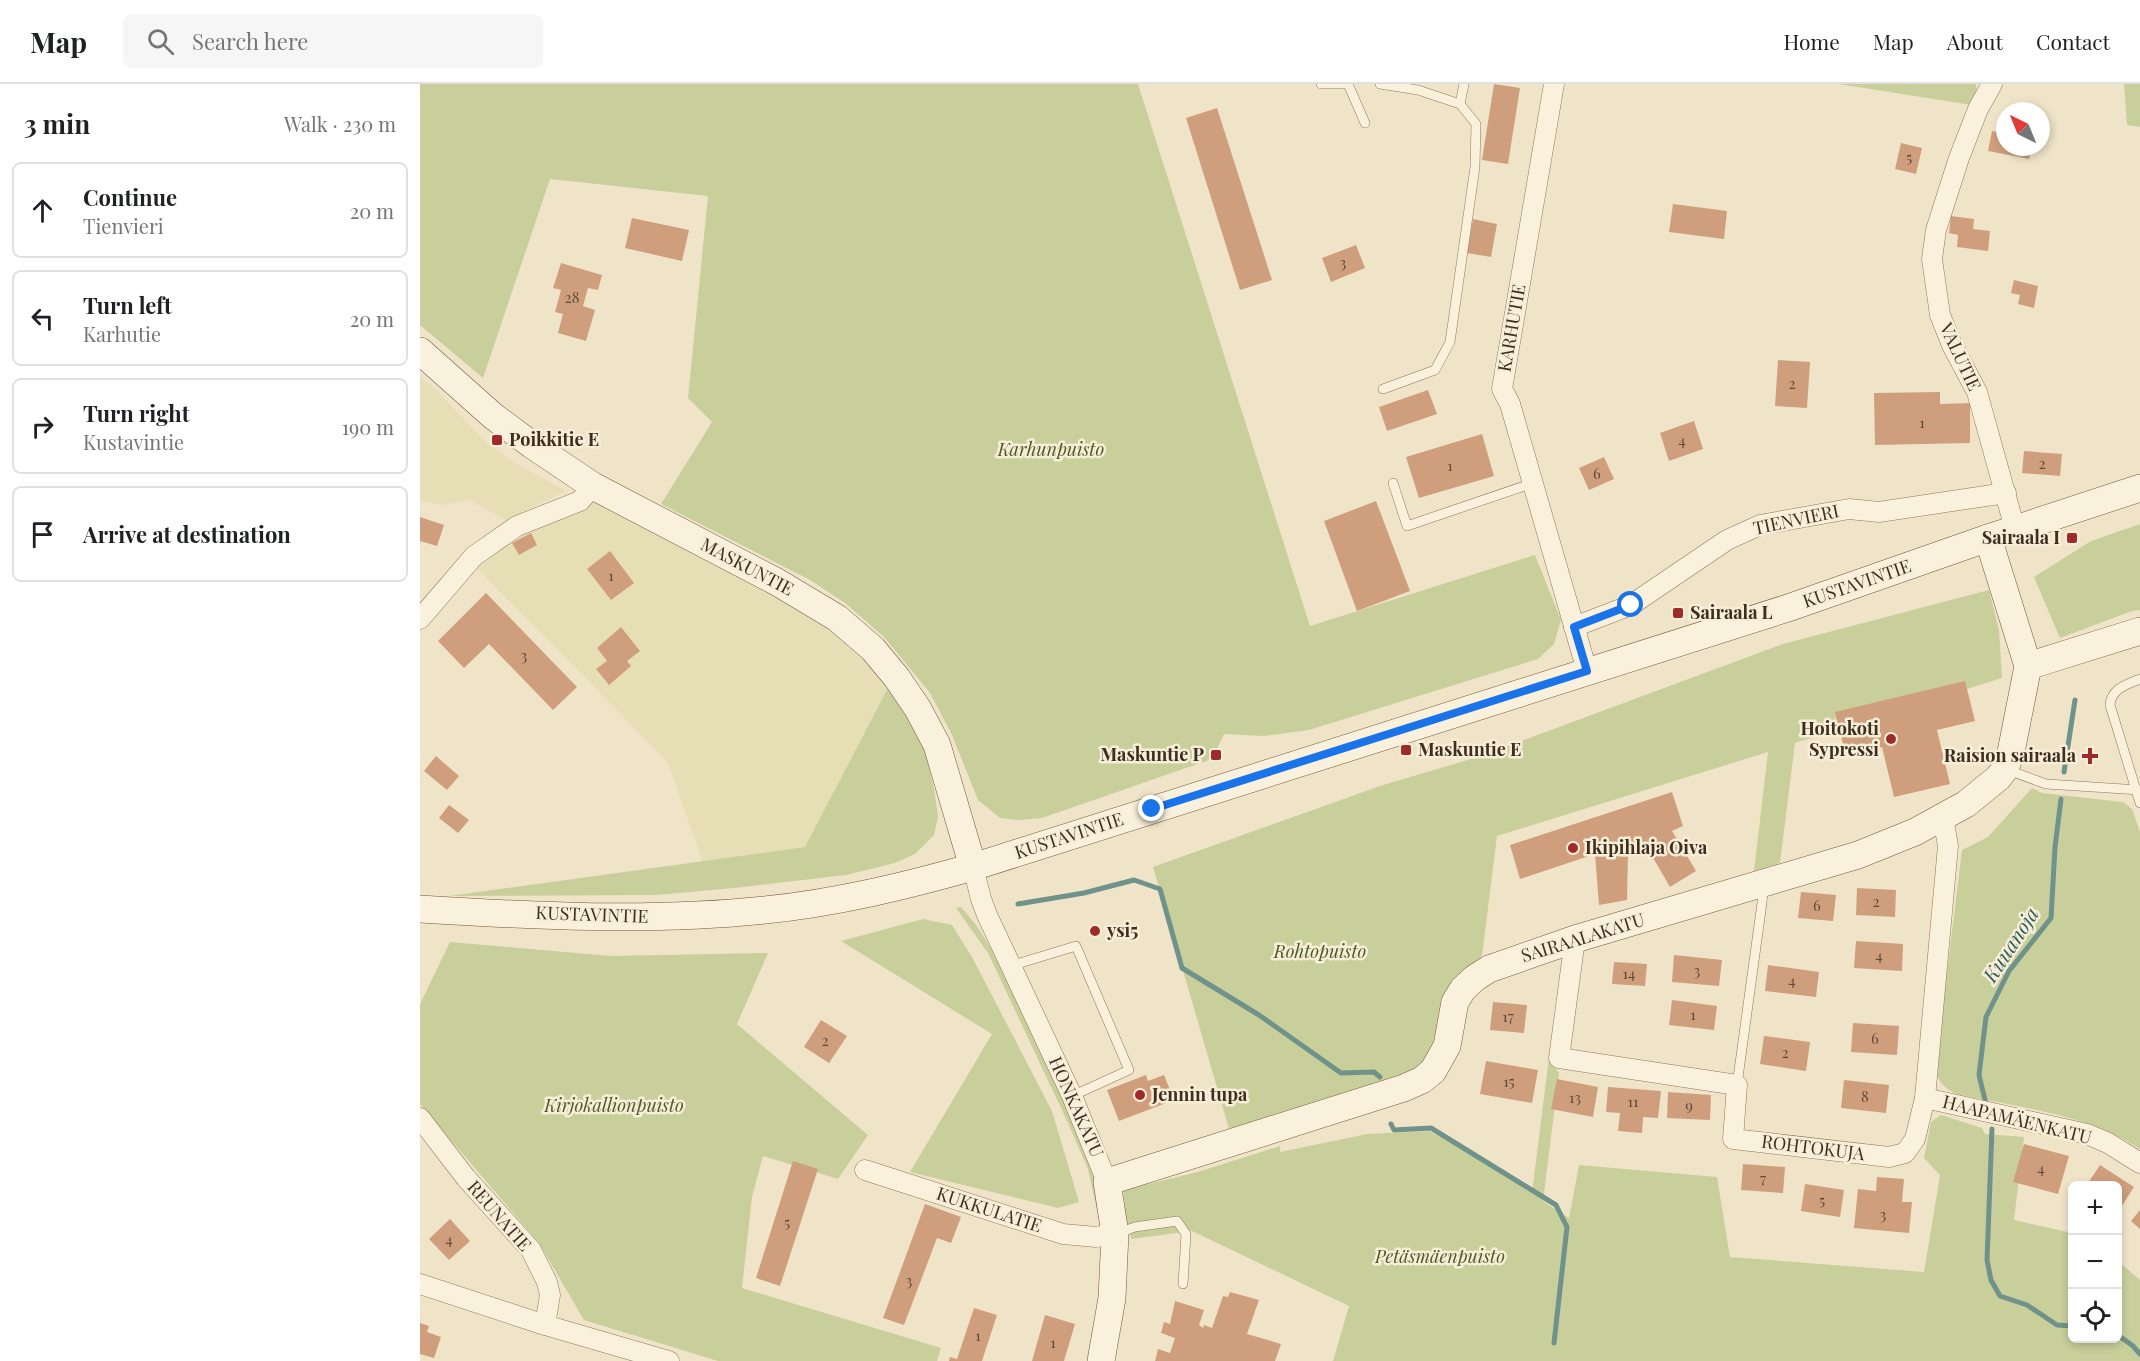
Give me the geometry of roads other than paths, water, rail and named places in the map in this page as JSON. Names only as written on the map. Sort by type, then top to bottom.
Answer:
[{"type":"street","name":"KARHUTIE","points":[[1554,84],[1502,389],[1510,404],[1587,671]]},
{"type":"street","name":"VALUTIE","points":[[1992,84],[1978,109],[1959,158],[1936,230],[1932,260],[1940,315],[1952,345],[1977,392],[2015,529]]},
{"type":"street","name":"MASKUNTIE","points":[[420,351],[493,416],[593,486],[777,582],[837,618],[873,649],[913,701],[937,745],[974,867]]},
{"type":"street","points":[[420,619],[474,556],[517,526],[580,501],[593,486]]},
{"type":"street","name":"KUSTAVINTIE","points":[[420,909],[658,918],[734,913],[842,899],[902,886],[974,867],[1788,608],[2140,488]]},
{"type":"street","name":"TIENVIERI","points":[[1574,627],[1631,605],[1727,540],[1760,525],[1848,509],[1880,512],[2006,493]]},
{"type":"street","name":"SAIRAALAKATU","points":[[1107,1182],[1404,1088],[1422,1080],[1433,1071],[1442,1058],[1447,1046],[1455,1002],[1463,989],[1489,969],[1575,939],[1858,855],[1915,832],[1984,790],[2005,769],[2011,752],[2028,666],[1988,538]]},
{"type":"street","points":[[2028,666],[2140,631]]},
{"type":"street","name":"ROHTOKUJA","points":[[1737,1085],[1733,1139],[1889,1157],[1905,1153],[1915,1140],[1925,1098],[1948,846],[1943,817]]},
{"type":"street","name":"HONKAKATU","points":[[974,867],[981,899],[1072,1096],[1107,1182],[1115,1234],[1112,1298],[1101,1361]]},
{"type":"street","points":[[1575,939],[1559,1058],[1737,1085]]},
{"type":"street","name":"HAAPAMÄENKATU","points":[[1925,1098],[2087,1134],[2108,1143],[2140,1163]]},
{"type":"street","name":"REUNATIE","points":[[420,1118],[466,1178],[531,1250],[547,1282],[550,1295],[545,1325]]},
{"type":"street","name":"KUKKULATIE","points":[[865,1170],[1064,1234],[1096,1237],[1115,1234]]},
{"type":"street","points":[[420,1284],[545,1325],[669,1361]]},
{"type":"lane","points":[[1322,84],[1342,84]]},
{"type":"lane","points":[[1348,84],[1365,123]]},
{"type":"lane","points":[[1380,84],[1418,90],[1460,105],[1476,124],[1475,167],[1450,342],[1435,370],[1383,389]]},
{"type":"lane","points":[[1460,105],[1464,84]]},
{"type":"lane","points":[[1393,483],[1407,526],[1533,483]]},
{"type":"lane","points":[[2140,680],[2123,686],[2110,699],[2140,803]]},
{"type":"lane","points":[[2005,769],[2046,784],[2138,790]]},
{"type":"lane","points":[[1737,1085],[1763,885]]},
{"type":"lane","points":[[1010,966],[1076,946],[1129,1070],[1072,1096]]},
{"type":"lane","points":[[1115,1234],[1136,1227],[1177,1221],[1186,1234],[1183,1284]]},
{"type":"waterway","name":"Kuuanoja","points":[[2064,772],[2075,700]]},
{"type":"waterway","name":"Kuuanoja","points":[[1986,1104],[1979,1075],[1986,1017],[2009,971],[2051,918],[2055,847],[2061,799]]},
{"type":"waterway","points":[[1018,904],[1084,893],[1134,880],[1160,889],[1182,968],[1259,1015],[1341,1073],[1374,1072],[1380,1077]]},
{"type":"waterway","points":[[1391,1124],[1394,1130],[1431,1128],[1556,1205],[1567,1227],[1554,1343]]},
{"type":"waterway","name":"Kuuanoja","points":[[1992,1129],[1987,1260],[1991,1280],[2000,1296],[2027,1305],[2057,1325],[2068,1326]]},
{"type":"waterway","name":"Kuuanoja","points":[[2122,1338],[2140,1354]]},
{"type":"place","name":"Poikkitie E","points":[[497,440]]},
{"type":"place","name":"Sairaala I","points":[[2072,538]]},
{"type":"place","name":"Sairaala L","points":[[1678,613]]},
{"type":"place","name":"Hoitokoti Sypressi","points":[[1891,739]]},
{"type":"place","name":"Maskuntie E","points":[[1406,750]]},
{"type":"place","name":"Maskuntie P","points":[[1216,755]]},
{"type":"place","name":"Raision sairaala","points":[[2090,756]]},
{"type":"place","name":"Ikipihlaja Oiva","points":[[1573,848]]},
{"type":"place","name":"ysi5","points":[[1095,931]]},
{"type":"place","name":"Jennin tupa","points":[[1140,1095]]},
{"type":"park label","name":"Karhunpuisto","points":[[1051,450]]},
{"type":"park label","name":"Rohtopuisto","points":[[1320,952]]},
{"type":"park label","name":"Kirjokallionpuisto","points":[[614,1106]]},
{"type":"park label","name":"Petäsmäenpuisto","points":[[1440,1257]]}]
